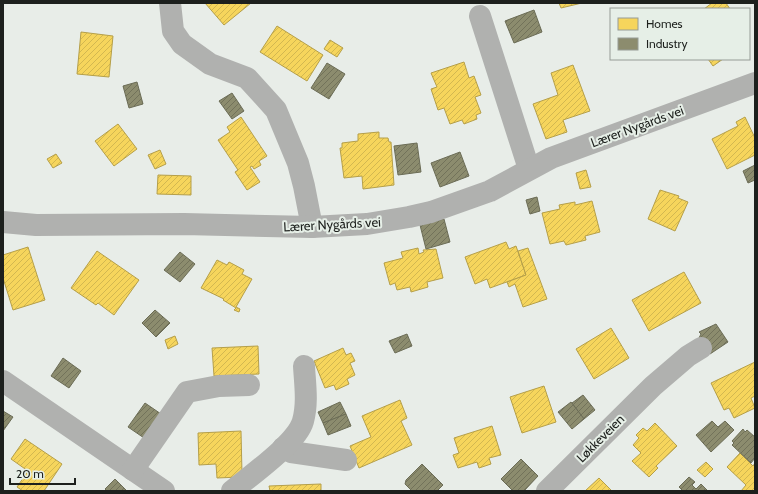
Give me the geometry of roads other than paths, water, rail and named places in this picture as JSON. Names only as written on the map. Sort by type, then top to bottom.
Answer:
[{"type":"street","points":[[170,3],[173,31],[182,44],[210,64],[247,78],[276,110],[298,163],[312,227]]},
{"type":"street","points":[[480,16],[529,169]]},
{"type":"street","name":"Lærer Nygårds vei","points":[[3,222],[36,225],[184,224],[312,227],[367,224],[431,212],[490,191],[551,158],[755,83]]},
{"type":"street","name":"Løkkeveien","points":[[547,491],[653,386],[688,356],[701,348]]},
{"type":"street","points":[[232,491],[292,440],[303,422],[306,399],[304,366]]},
{"type":"street","points":[[3,381],[164,491]]},
{"type":"street","points":[[134,470],[187,392],[219,386],[249,385]]},
{"type":"street","points":[[283,448],[291,452],[346,460]]}]
